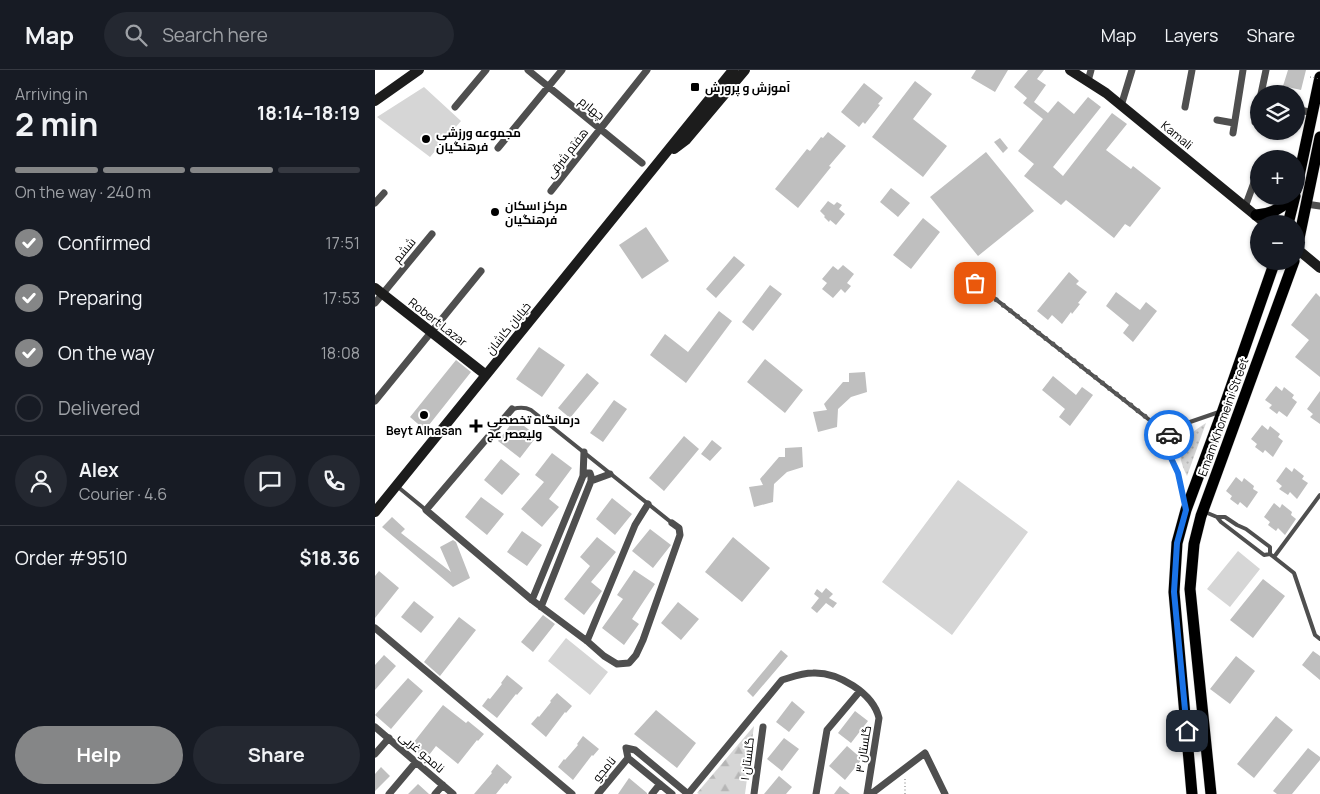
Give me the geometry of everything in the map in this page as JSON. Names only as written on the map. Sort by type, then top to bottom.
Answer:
[{"type":"main road","points":[[1305,150],[1313,113],[1317,78]]},
{"type":"main road","points":[[1304,215],[1320,141]]},
{"type":"main road","points":[[1264,215],[1279,210],[1284,205]]},
{"type":"main road","name":"Emam Khomeini Street","points":[[1192,794],[1174,592],[1177,543],[1186,510],[1272,270]]},
{"type":"main road","name":"Emam Khomeini Street","points":[[1211,794],[1190,589],[1194,544],[1202,513],[1290,270]]},
{"type":"main road","points":[[1186,510],[1187,516],[1191,520],[1197,519],[1202,513]]},
{"type":"main road","points":[[1191,778],[1197,772],[1203,771],[1209,777]]},
{"type":"street","points":[[375,101],[419,70]]},
{"type":"street","points":[[455,107],[486,70]]},
{"type":"street","name":"چهارم","points":[[528,70],[642,163]]},
{"type":"street","points":[[498,148],[562,70]]},
{"type":"street","name":"هفتم شرقی","points":[[551,191],[647,70]]},
{"type":"street","name":"خیابان کاشان","points":[[375,512],[733,70]]},
{"type":"street","name":"خیابان کاشان","points":[[660,160],[686,140],[745,70]]},
{"type":"street","name":"Kamali","points":[[1070,70],[1106,93],[1255,215]]},
{"type":"street","points":[[1088,81],[1091,70]]},
{"type":"street","points":[[1121,106],[1132,70]]},
{"type":"street","points":[[1185,108],[1192,70]]},
{"type":"street","points":[[1233,133],[1243,70]]},
{"type":"street","points":[[1263,85],[1266,70]]},
{"type":"street","points":[[1305,111],[1313,113]]},
{"type":"street","points":[[1217,120],[1234,123]]},
{"type":"street","points":[[375,203],[384,193]]},
{"type":"street","points":[[1245,207],[1250,193]]},
{"type":"street","points":[[1306,204],[1320,206]]},
{"type":"street","name":"ششم","points":[[375,303],[379,291],[432,234]]},
{"type":"street","points":[[1305,256],[1320,268]]},
{"type":"street","points":[[375,401],[481,271]]},
{"type":"street","name":"Robert Lazar","points":[[379,291],[486,375]]},
{"type":"street","points":[[512,409],[426,510],[532,600],[617,664],[629,663],[637,655],[680,535],[679,528],[672,523]]},
{"type":"street","points":[[532,600],[583,476],[583,452]]},
{"type":"street","points":[[541,607],[591,481],[589,473],[583,476]]},
{"type":"street","points":[[591,481],[610,474]]},
{"type":"street","points":[[587,641],[635,525],[648,504]]},
{"type":"street","points":[[375,628],[572,794]]},
{"type":"street","points":[[672,794],[628,758],[626,748],[635,750],[688,794],[782,680],[800,674],[813,673],[827,674],[839,678],[860,692],[827,730],[816,794]]},
{"type":"street","name":"گلستان ۳","points":[[860,692],[877,708],[879,718],[867,794]]},
{"type":"street","name":"نامجو غربی","points":[[375,727],[453,794]]},
{"type":"street","name":"گلستان ۱","points":[[754,794],[763,727]]},
{"type":"street","points":[[375,754],[389,738]]},
{"type":"street","points":[[871,794],[925,753],[945,794]]},
{"type":"street","name":"نامجو","points":[[598,794],[628,758]]},
{"type":"street","points":[[389,794],[416,762]]},
{"type":"street","points":[[652,794],[660,784]]},
{"type":"street","points":[[435,794],[443,785]]},
{"type":"lane","points":[[975,283],[1175,440]]},
{"type":"lane","points":[[512,409],[526,407],[531,410],[672,523]]},
{"type":"lane","points":[[1186,510],[1178,473],[1171,458],[1175,440],[1187,424],[1223,410]]},
{"type":"lane","points":[[396,485],[426,510]]},
{"type":"lane","points":[[1274,557],[1320,495]]},
{"type":"lane","points":[[1202,513],[1225,517],[1247,529],[1270,547],[1270,554]]},
{"type":"lane","points":[[1217,516],[1221,522],[1264,555],[1270,554],[1294,573],[1315,635],[1320,639]]},
{"type":"lane","points":[[1233,531],[1237,525]]},
{"type":"path","points":[[905,794],[906,768]]},
{"type":"green space","name":"مجموعه ورزشی فرهنگیان","points":[[424,87],[461,121],[430,157],[377,117]]},
{"type":"green space","points":[[1206,423],[1187,476],[1181,458],[1182,445],[1191,434]]},
{"type":"green space","points":[[958,480],[1028,532],[952,635],[882,582]]},
{"type":"green space","points":[[1238,551],[1260,569],[1230,607],[1207,589]]},
{"type":"green space","points":[[566,638],[608,672],[590,695],[548,661]]},
{"type":"green space","points":[[754,726],[745,794],[697,793]]},
{"type":"building","points":[[976,70],[1008,70],[995,92],[971,78]]},
{"type":"building","points":[[1028,70],[1044,70],[1037,79],[1046,85],[1034,102],[1048,113],[1058,101],[1074,114],[1088,97],[1101,107],[1053,167],[1063,176],[1112,113],[1127,124],[1106,150],[1131,169],[1133,166],[1161,188],[1130,227],[1125,224],[1114,238],[1066,200],[1061,205],[1024,176],[1034,164],[1018,151],[1043,119],[1023,103],[1027,98],[1014,87]]},
{"type":"building","points":[[1288,70],[1306,70],[1302,85],[1283,85]]},
{"type":"building","points":[[915,81],[932,94],[913,119],[947,146],[923,177],[872,137]]},
{"type":"building","points":[[864,83],[883,98],[878,104],[880,105],[865,124],[863,122],[859,127],[841,112]]},
{"type":"building","points":[[828,132],[846,146],[798,208],[775,189],[807,149],[810,151],[821,137],[823,138]]},
{"type":"building","points":[[1000,138],[1008,148],[1003,153],[994,142]]},
{"type":"building","points":[[986,152],[1034,211],[978,256],[930,197]]},
{"type":"building","points":[[891,188],[910,203],[898,217],[880,202]]},
{"type":"building","points":[[828,201],[834,205],[837,202],[842,205],[839,209],[845,214],[836,225],[830,220],[829,222],[820,211]]},
{"type":"building","points":[[923,218],[940,232],[911,269],[893,255]]},
{"type":"building","points":[[646,227],[669,261],[642,279],[619,245]]},
{"type":"building","points":[[734,256],[745,265],[716,298],[706,289]]},
{"type":"building","points":[[843,265],[854,274],[847,283],[851,286],[845,293],[841,289],[833,298],[822,289],[827,283],[822,279],[833,266],[838,270]]},
{"type":"building","points":[[1069,272],[1079,281],[1076,284],[1087,292],[1078,303],[1080,304],[1062,324],[1052,315],[1048,320],[1037,311]]},
{"type":"building","points":[[770,285],[782,294],[753,331],[742,322]]},
{"type":"building","points":[[1116,292],[1140,310],[1146,302],[1157,311],[1133,342],[1123,333],[1129,325],[1106,306]]},
{"type":"building","points":[[1316,293],[1320,297],[1320,377],[1295,357],[1309,340],[1291,325]]},
{"type":"building","points":[[719,311],[732,321],[686,383],[650,355],[665,334],[688,352]]},
{"type":"building","points":[[539,347],[565,365],[542,397],[516,379]]},
{"type":"building","points":[[765,359],[803,390],[785,413],[747,382]]},
{"type":"building","points":[[456,360],[471,372],[425,430],[410,417]]},
{"type":"building","points":[[865,372],[867,392],[851,397],[838,409],[837,427],[818,432],[813,412],[827,410],[824,404],[843,382],[849,382],[849,373]]},
{"type":"building","points":[[587,373],[599,383],[570,418],[558,408]]},
{"type":"building","points":[[1053,376],[1076,395],[1082,387],[1093,395],[1070,426],[1059,417],[1065,409],[1042,390]]},
{"type":"building","points":[[1276,386],[1282,391],[1284,387],[1294,395],[1292,398],[1297,402],[1287,417],[1279,411],[1277,414],[1269,408],[1272,405],[1265,400]]},
{"type":"building","points":[[1320,391],[1320,424],[1310,417],[1313,414],[1307,409]]},
{"type":"building","points":[[614,400],[627,409],[603,442],[590,433]]},
{"type":"building","points":[[515,419],[537,436],[520,458],[498,441]]},
{"type":"building","points":[[1262,425],[1268,430],[1270,426],[1280,434],[1278,437],[1283,441],[1273,457],[1265,450],[1263,453],[1255,447],[1257,444],[1251,439]]},
{"type":"building","points":[[684,436],[699,449],[664,491],[649,478]]},
{"type":"building","points":[[712,440],[722,448],[710,461],[701,454]]},
{"type":"building","points":[[802,447],[803,467],[787,472],[774,484],[773,502],[754,507],[749,487],[763,485],[760,479],[779,457],[785,457],[785,448]]},
{"type":"building","points":[[552,453],[572,468],[549,499],[559,507],[542,527],[521,509],[544,482],[535,475]]},
{"type":"building","points":[[501,459],[520,474],[502,495],[484,480]]},
{"type":"building","points":[[1286,467],[1292,472],[1294,468],[1304,476],[1302,479],[1308,483],[1297,499],[1290,492],[1288,495],[1279,489],[1282,486],[1276,481]]},
{"type":"building","points":[[1236,477],[1242,482],[1244,478],[1258,492],[1247,508],[1240,502],[1238,505],[1230,499],[1232,496],[1226,491]]},
{"type":"building","points":[[481,497],[504,514],[487,535],[465,517]]},
{"type":"building","points":[[612,498],[632,514],[615,535],[596,519]]},
{"type":"building","points":[[1274,503],[1280,508],[1282,504],[1292,512],[1291,515],[1296,519],[1285,535],[1278,528],[1276,531],[1268,525],[1270,522],[1264,517]]},
{"type":"building","points":[[392,517],[405,529],[401,533],[451,572],[440,547],[453,540],[456,542],[470,578],[453,587],[382,527]]},
{"type":"building","points":[[650,529],[671,545],[653,568],[632,551]]},
{"type":"building","points":[[522,531],[542,545],[527,566],[507,552]]},
{"type":"building","points":[[597,537],[616,552],[591,582],[602,591],[584,615],[564,599],[590,566],[580,557]]},
{"type":"building","points":[[733,537],[770,568],[742,602],[705,572]]},
{"type":"building","points":[[634,570],[655,584],[632,619],[639,624],[624,645],[602,628],[623,599],[617,595]]},
{"type":"building","points":[[379,571],[399,588],[375,618],[375,576]]},
{"type":"building","points":[[1263,579],[1285,596],[1253,638],[1230,620]]},
{"type":"building","points":[[826,588],[833,594],[829,598],[837,603],[833,608],[826,603],[817,613],[811,608],[819,598],[814,594],[817,589],[822,593]]},
{"type":"building","points":[[414,601],[434,617],[421,633],[401,617]]},
{"type":"building","points":[[678,602],[699,619],[681,640],[661,623]]},
{"type":"building","points":[[543,615],[555,624],[533,652],[521,642]]},
{"type":"building","points":[[459,617],[476,630],[440,676],[424,662]]},
{"type":"building","points":[[781,650],[788,656],[753,697],[747,691]]},
{"type":"building","points":[[1313,651],[1320,656],[1320,680],[1302,665]]},
{"type":"building","points":[[384,655],[396,666],[375,690],[375,665]]},
{"type":"building","points":[[1236,656],[1255,671],[1230,704],[1210,689]]},
{"type":"building","points":[[507,675],[523,688],[497,718],[482,706],[488,698],[490,699]]},
{"type":"building","points":[[408,678],[423,691],[391,729],[375,715]]},
{"type":"building","points":[[557,693],[572,706],[565,712],[546,737],[531,724],[539,717]]},
{"type":"building","points":[[792,701],[805,712],[789,732],[776,722]]},
{"type":"building","points":[[443,705],[484,734],[458,764],[436,746],[426,759],[410,747]]},
{"type":"building","points":[[656,710],[696,743],[677,768],[634,734]]},
{"type":"building","points":[[855,711],[868,721],[851,743],[838,733]]},
{"type":"building","points":[[1276,716],[1293,730],[1254,778],[1237,764]]},
{"type":"building","points":[[583,736],[599,749],[592,755],[573,780],[558,767],[578,745]]},
{"type":"building","points":[[784,738],[799,749],[782,771],[767,759]]},
{"type":"building","points":[[847,746],[862,759],[845,780],[829,766]]},
{"type":"building","points":[[1308,748],[1320,757],[1320,760],[1292,794],[1277,794],[1273,791]]},
{"type":"building","points":[[497,764],[512,777],[507,784],[505,783],[496,794],[474,794],[492,773]]},
{"type":"building","points":[[381,767],[390,776],[375,791],[375,774]]},
{"type":"building","points":[[779,776],[792,787],[786,794],[764,794]]},
{"type":"building","points":[[629,778],[647,793],[647,794],[618,794]]},
{"type":"building","points":[[418,784],[429,794],[408,794]]},
{"type":"building","points":[[840,786],[850,794],[834,794]]},
{"type":"way so far","points":[[975,283],[1169,435]]},
{"type":"place","name":"آموزش و پرورش","points":[[695,87]]},
{"type":"place","name":"مجموعه ورزشی فرهنگیان","points":[[426,139]]},
{"type":"place","name":"مرکز اسکان فرهنگیان","points":[[495,212]]},
{"type":"place","name":"Beyt Alhasan","points":[[424,415]]},
{"type":"place","name":"درمانگاه تخصصی ولیعصر عج","points":[[476,426]]},
{"type":"route","points":[[1169,435],[1175,440],[1171,458],[1178,473],[1186,510],[1177,543],[1174,592],[1187,731]]}]
